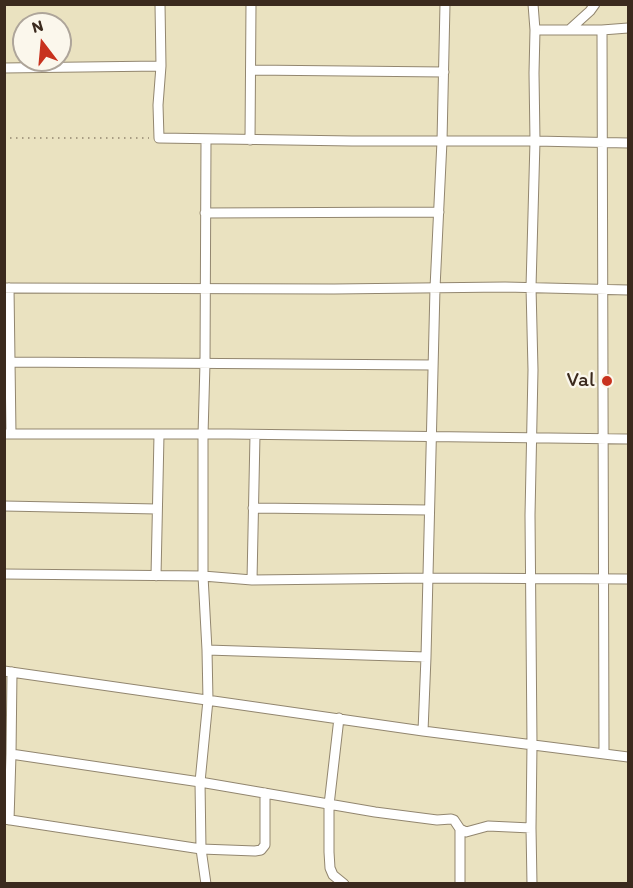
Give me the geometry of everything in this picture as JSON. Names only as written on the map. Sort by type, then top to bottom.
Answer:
[{"type":"street","points":[[160,4],[159,138],[628,143]]},
{"type":"street","points":[[250,140],[251,4]]},
{"type":"street","points":[[423,731],[445,4]]},
{"type":"street","points":[[532,884],[531,438],[533,370],[531,288],[535,141],[533,4]]},
{"type":"street","points":[[569,30],[595,4]]},
{"type":"street","points":[[535,30],[628,28]]},
{"type":"street","points":[[602,30],[604,754]]},
{"type":"street","points":[[4,68],[161,66]]},
{"type":"street","points":[[251,70],[444,72]]},
{"type":"street","points":[[206,140],[202,435],[203,576],[208,700],[200,782],[201,849],[206,884]]},
{"type":"street","points":[[205,213],[439,212]]},
{"type":"street","points":[[628,290],[7,288],[10,362],[8,434],[628,439]]},
{"type":"street","points":[[10,362],[433,365]]},
{"type":"street","points":[[156,576],[159,435]]},
{"type":"street","points":[[252,580],[255,435]]},
{"type":"street","points":[[4,506],[157,509]]},
{"type":"street","points":[[253,508],[429,510]]},
{"type":"street","points":[[4,574],[203,576],[252,580],[628,579]]},
{"type":"street","points":[[207,651],[426,657]]},
{"type":"street","points":[[266,793],[265,845],[255,851],[201,849],[7,819],[11,754],[8,672],[423,731],[628,757]]},
{"type":"street","points":[[339,718],[329,805],[330,868],[333,875],[344,884]]},
{"type":"street","points":[[11,754],[200,782],[329,805],[437,820],[451,819],[466,832],[493,826],[531,828]]},
{"type":"street","points":[[460,829],[460,884]]},
{"type":"path","points":[[4,138],[159,138]]},
{"type":"place","name":"Val","points":[[607,381]]}]
